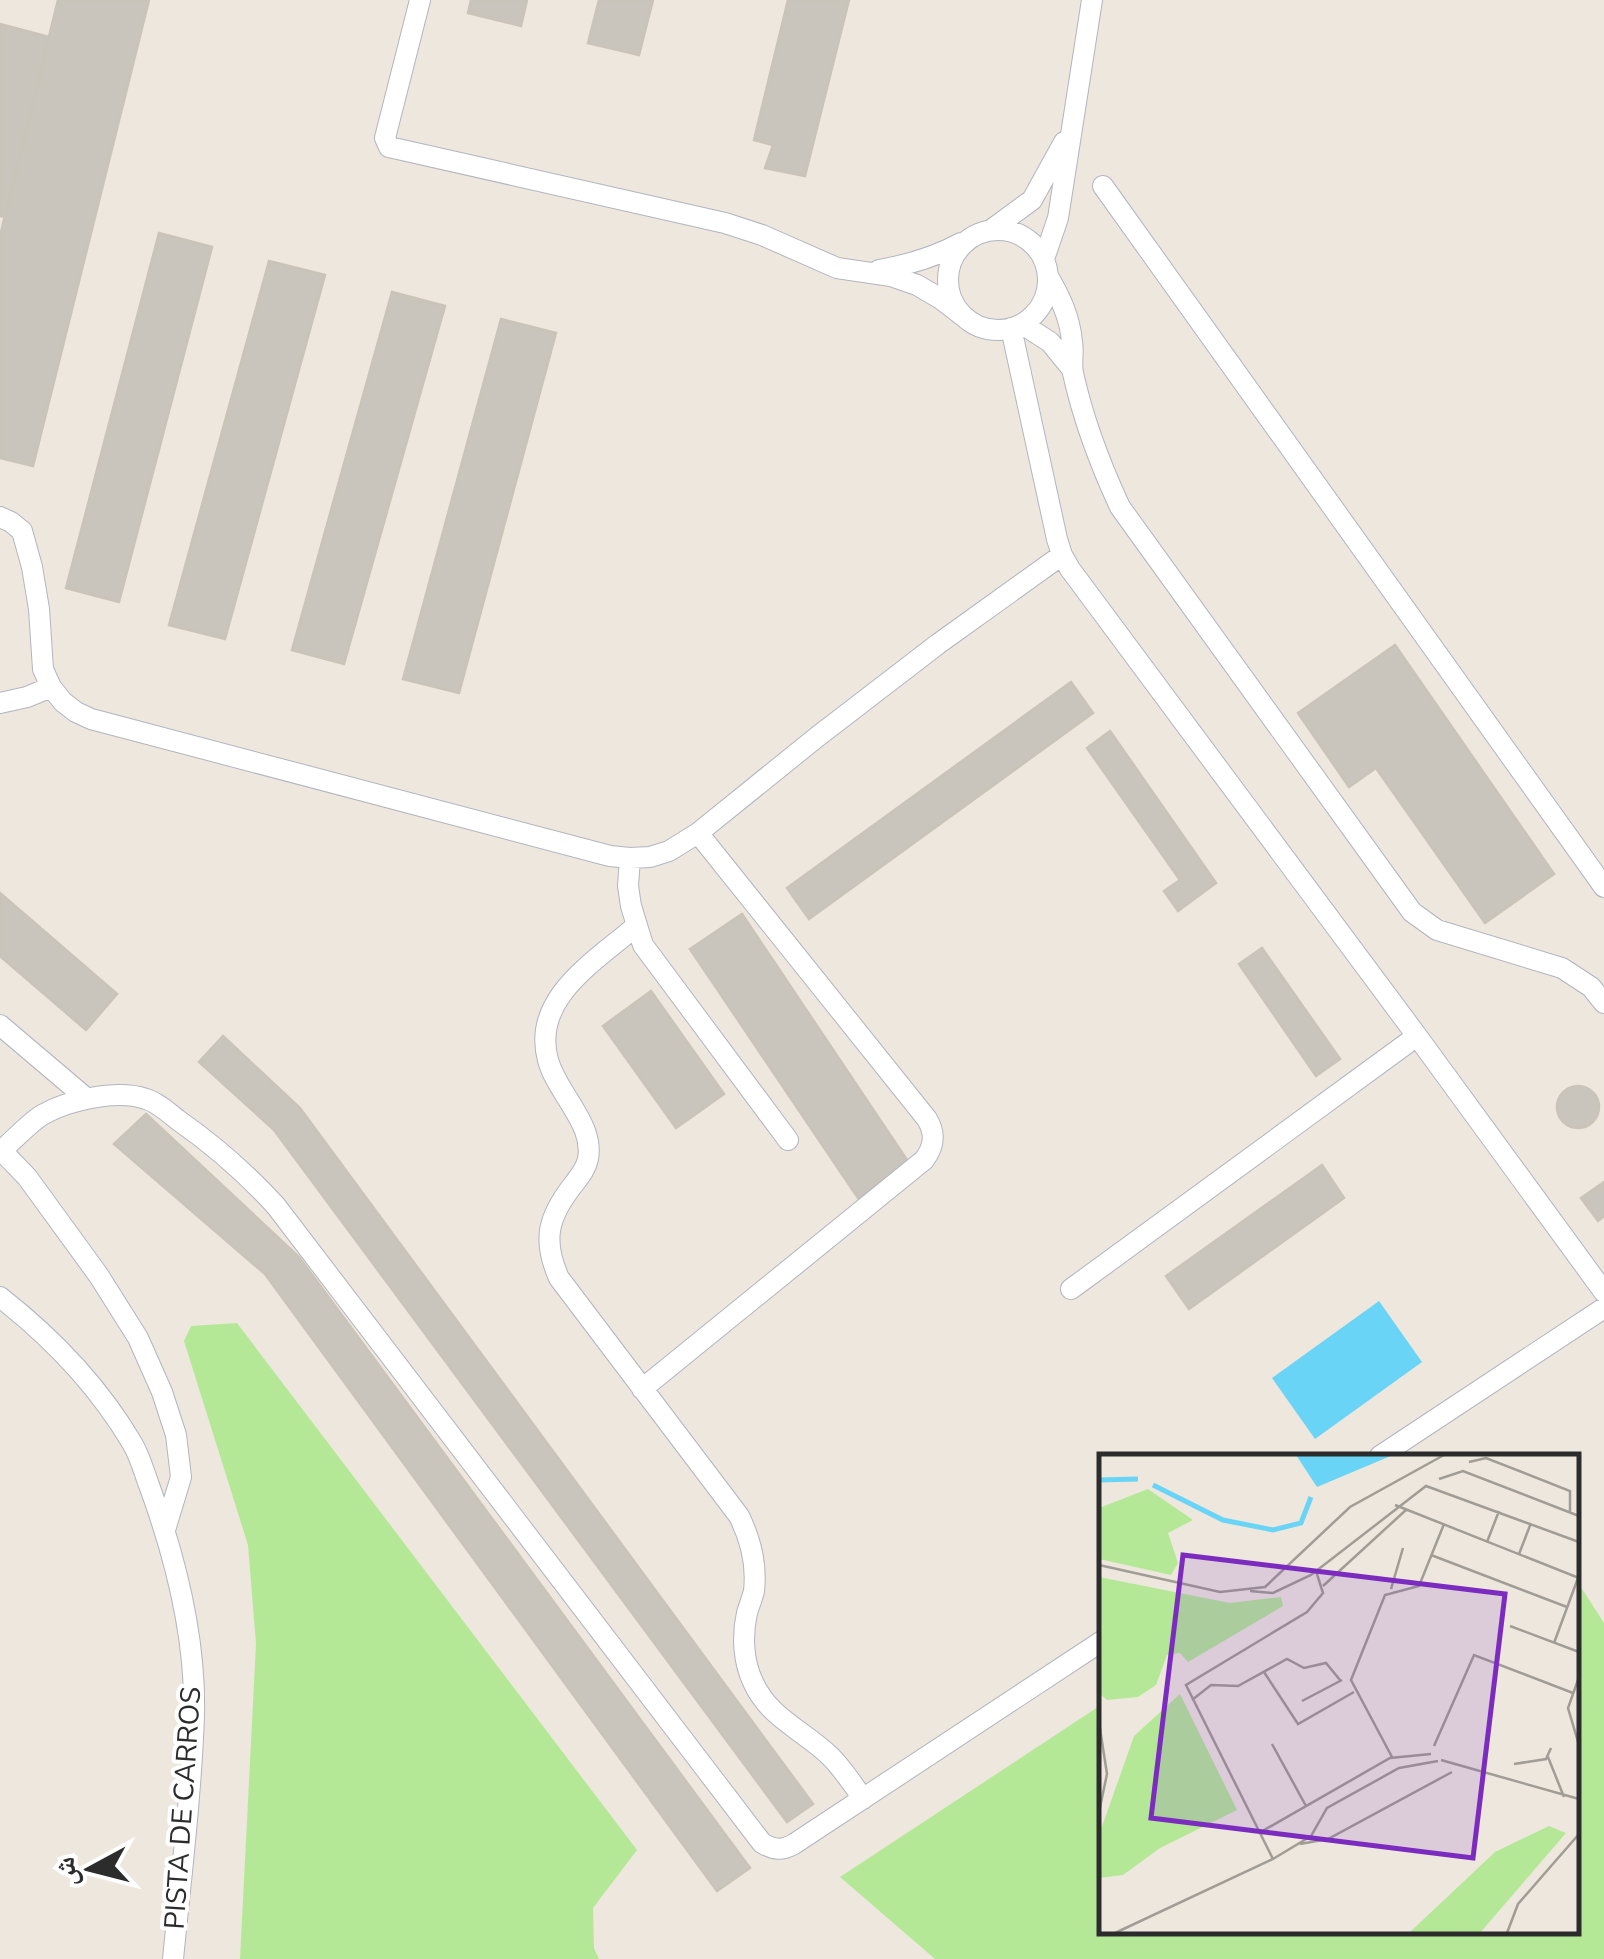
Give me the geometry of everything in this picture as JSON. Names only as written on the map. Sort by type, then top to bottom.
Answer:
[{"type":"lane","points":[[420,0],[385,138],[389,147],[762,234],[837,268],[890,276],[917,285],[977,325],[994,330],[1016,326],[1042,304],[1047,290],[1046,268],[1058,218],[1092,0]]},
{"type":"lane","points":[[963,316],[949,291],[950,262],[967,240],[1032,200],[1072,126]]},
{"type":"lane","points":[[1103,186],[1604,887]]},
{"type":"lane","points":[[864,272],[904,266],[986,231],[1012,232],[1031,242],[1068,320],[1073,344],[1072,369],[1092,439],[1120,506],[1412,912],[1437,930],[1562,968],[1591,987],[1604,1003]]},
{"type":"lane","points":[[1016,326],[1050,342],[1072,369]]},
{"type":"lane","points":[[1016,326],[1062,555],[1604,1292]]},
{"type":"lane","points":[[0,517],[22,531],[32,567],[44,669],[51,687],[76,712],[610,856],[630,858],[669,851],[698,834],[938,644],[1062,555]]},
{"type":"lane","points":[[0,702],[51,687]]},
{"type":"lane","points":[[642,1389],[924,1160],[933,1144],[927,1118],[698,834]]},
{"type":"lane","points":[[630,858],[628,886],[643,945],[788,1140]]},
{"type":"lane","points":[[636,926],[559,995],[546,1025],[545,1042],[553,1074],[582,1122],[588,1150],[584,1170],[556,1211],[550,1229],[552,1262],[560,1278],[739,1516],[748,1534],[755,1574],[744,1636],[752,1680],[761,1697],[788,1725],[829,1755],[864,1799]]},
{"type":"lane","points":[[0,1025],[86,1098]]},
{"type":"lane","points":[[1072,1289],[1417,1036]]},
{"type":"lane","points":[[165,1530],[181,1477],[176,1435],[162,1392],[138,1338],[99,1276],[26,1176],[1,1149],[39,1116],[86,1098],[148,1099],[250,1176],[762,1843],[778,1850],[786,1848],[1099,1643]]},
{"type":"lane","name":"PISTA DE CARROS","points":[[0,1297],[32,1322],[96,1390],[134,1446],[165,1530],[188,1634],[194,1712],[173,1959]]},
{"type":"lane","points":[[1383,1454],[1604,1308]]},
{"type":"green space","points":[[237,1323],[637,1850],[593,1908],[594,1948],[599,1959],[240,1959],[256,1644],[248,1545],[184,1341],[191,1326]]},
{"type":"green space","points":[[1579,1584],[1604,1623],[1604,1959],[935,1959],[840,1877],[1099,1706],[1099,1934],[1579,1934]]},
{"type":"water","points":[[1379,1301],[1422,1362],[1315,1439],[1272,1378]]},
{"type":"building","points":[[58,0],[149,0],[33,466],[0,458],[0,236]]},
{"type":"building","points":[[471,0],[527,0],[521,26],[468,13]]},
{"type":"building","points":[[599,0],[653,0],[639,55],[588,43]]},
{"type":"building","points":[[788,0],[849,0],[805,176],[765,168],[773,145],[754,140]]},
{"type":"building","points":[[0,24],[49,37],[5,217],[0,216]]},
{"type":"building","points":[[159,233],[212,247],[119,602],[66,588]]},
{"type":"building","points":[[269,261],[325,275],[225,639],[169,625]]},
{"type":"building","points":[[392,292],[445,306],[344,664],[292,650]]},
{"type":"building","points":[[501,319],[556,333],[459,693],[403,679]]},
{"type":"building","points":[[1395,645],[1554,874],[1485,923],[1376,768],[1349,787],[1298,713]]},
{"type":"building","points":[[1071,682],[1093,713],[809,919],[787,888]]},
{"type":"building","points":[[1110,731],[1216,883],[1178,911],[1164,891],[1180,880],[1087,748]]},
{"type":"building","points":[[0,893],[117,994],[86,1030],[0,956]]},
{"type":"building","points":[[742,914],[909,1163],[858,1198],[690,949]]},
{"type":"building","points":[[1262,948],[1340,1059],[1316,1076],[1239,964]]},
{"type":"building","points":[[651,991],[724,1094],[676,1128],[603,1026]]},
{"type":"building","points":[[223,1036],[300,1108],[813,1804],[787,1822],[274,1130],[199,1062]]},
{"type":"building","points":[[1578,1086],[1593,1092],[1599,1107],[1593,1122],[1578,1128],[1563,1122],[1557,1107],[1563,1092]]},
{"type":"building","points":[[146,1114],[299,1257],[750,1868],[717,1891],[265,1274],[114,1144]]},
{"type":"building","points":[[1322,1165],[1344,1198],[1189,1309],[1166,1276]]},
{"type":"building","points":[[1604,1182],[1604,1216],[1598,1221],[1581,1198]]}]
